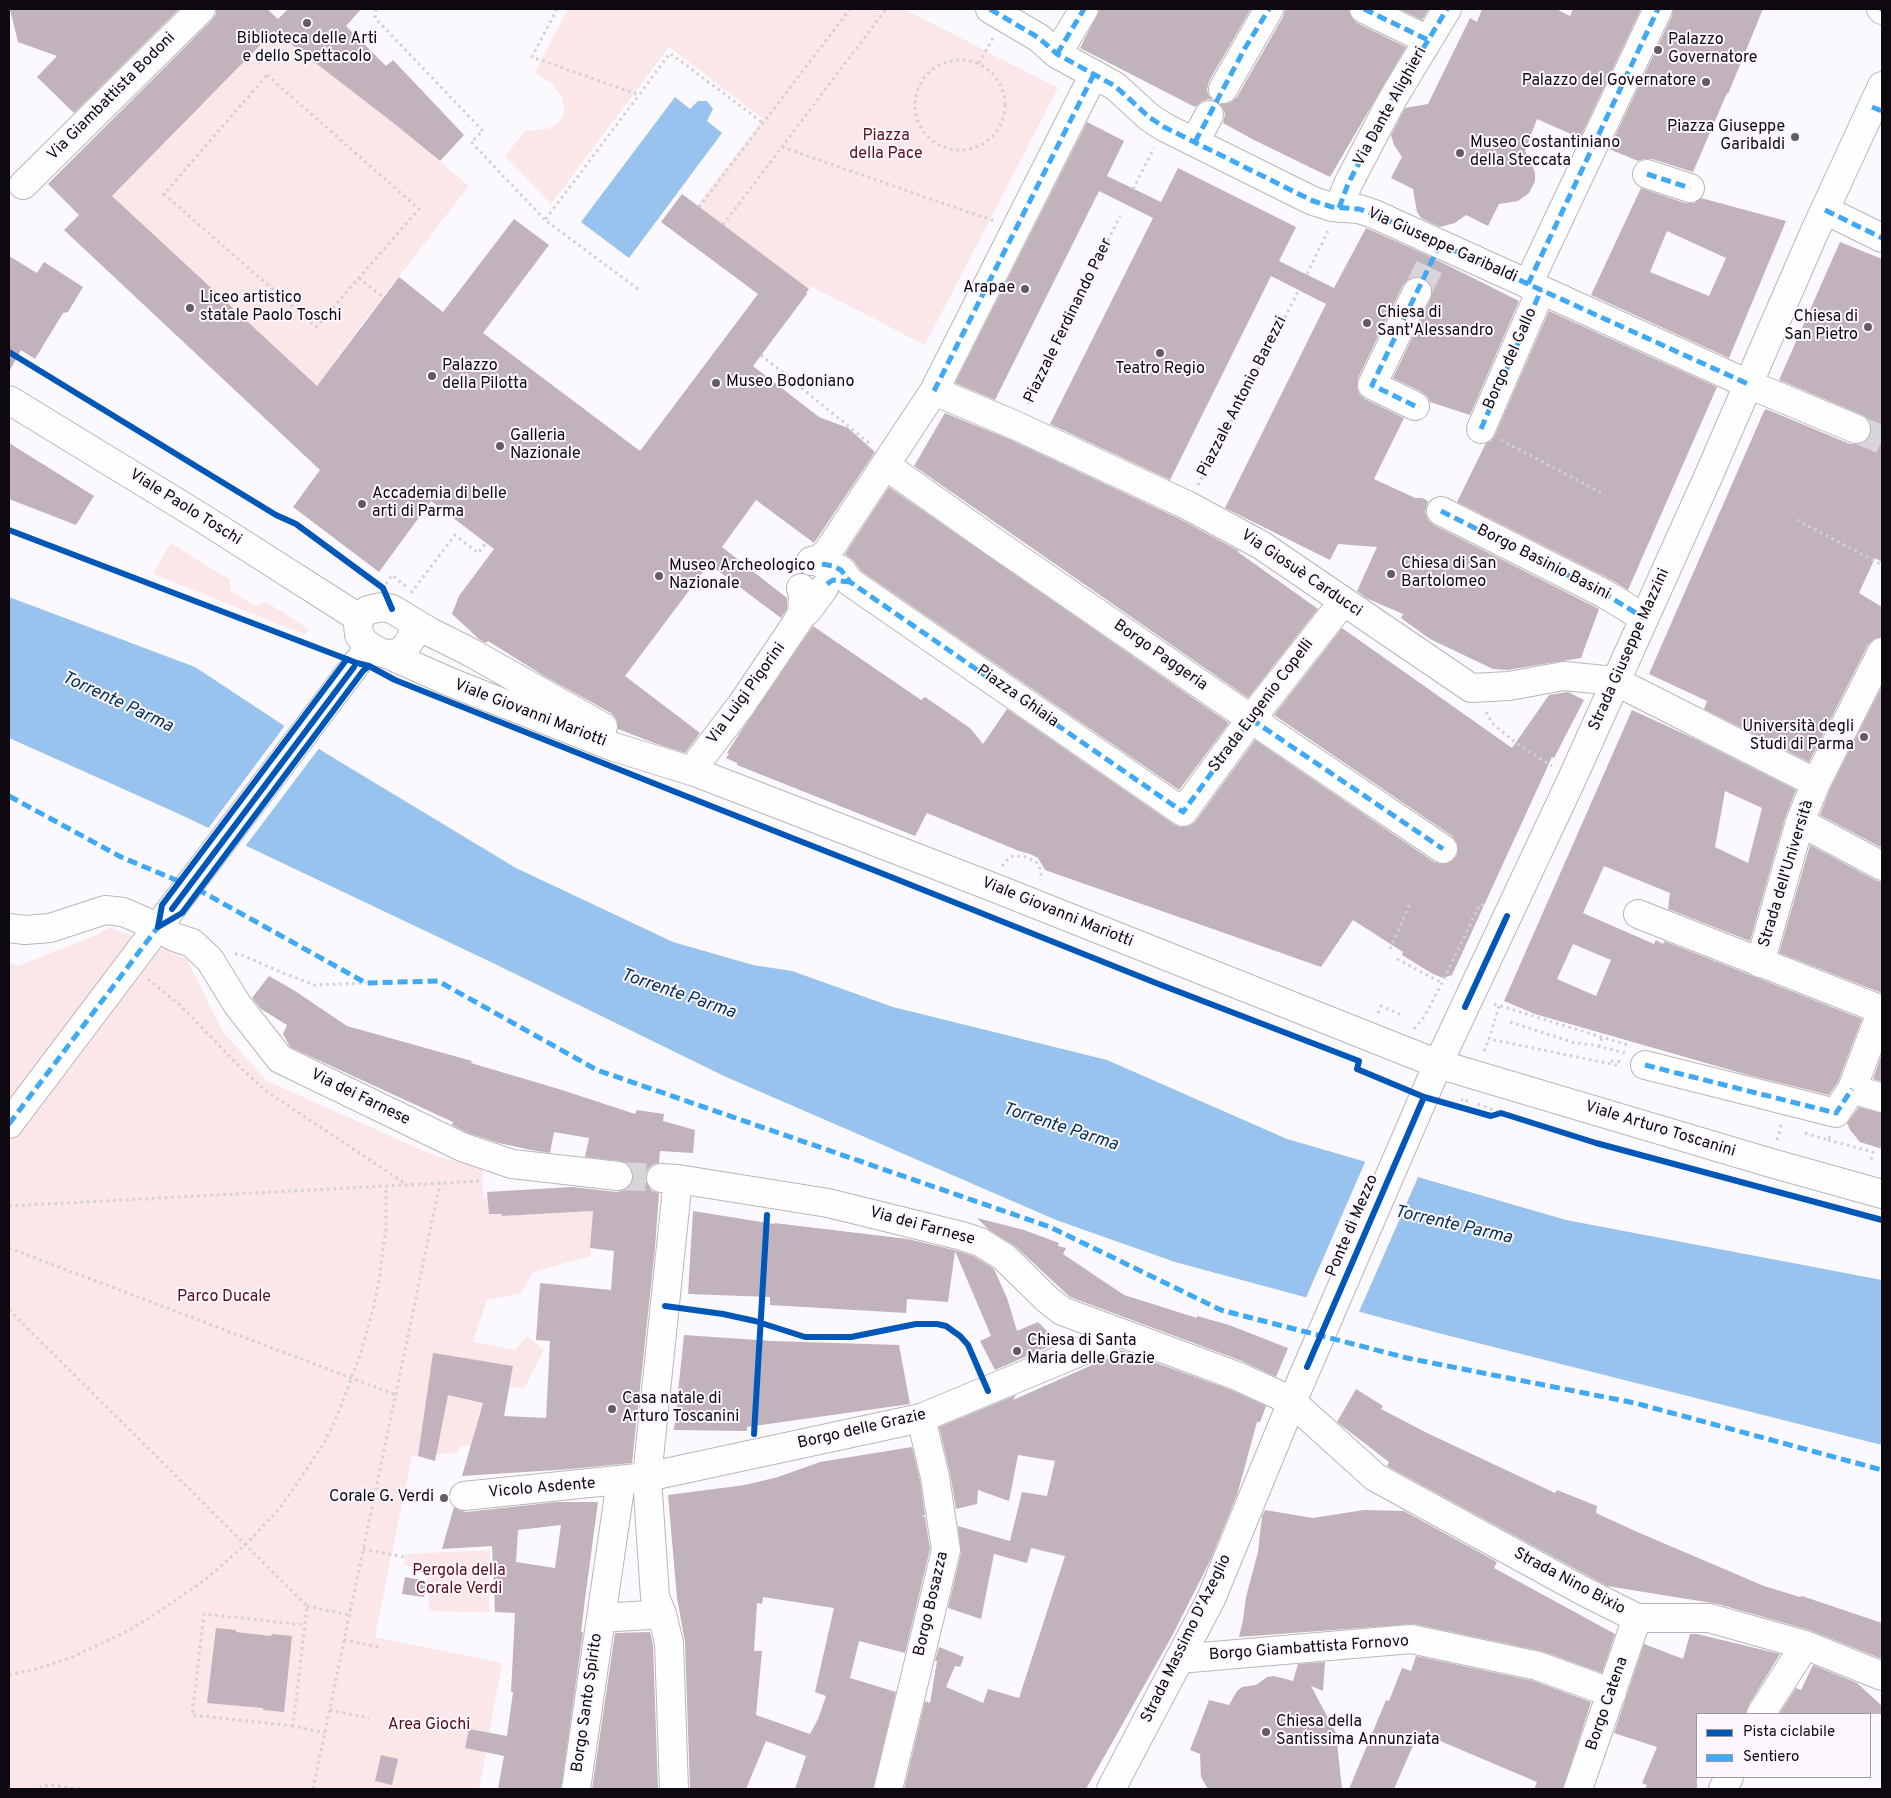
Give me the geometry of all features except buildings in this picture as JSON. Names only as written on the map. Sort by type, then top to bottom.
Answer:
[{"type":"street","name":"Via Giambattista Bodoni","points":[[22,185],[200,9]]},
{"type":"street","name":"Via Giuseppe Garibaldi","points":[[990,9],[1039,38],[1057,54],[1122,91],[1149,117],[1164,127],[1313,201],[1340,208],[1367,211],[1437,250],[1534,287],[1748,384],[1856,429]]},
{"type":"street","points":[[1057,54],[1084,9]]},
{"type":"street","points":[[1224,89],[1268,9]]},
{"type":"street","points":[[1364,9],[1428,40]]},
{"type":"street","name":"Via Dante Alighieri","points":[[1340,208],[1348,184],[1392,100],[1447,9]]},
{"type":"street","name":"Borgo del Gallo","points":[[1481,429],[1534,287],[1594,144],[1658,9]]},
{"type":"street","points":[[885,465],[934,391],[1094,74]]},
{"type":"street","points":[[1879,101],[1819,221],[1882,238]]},
{"type":"street","points":[[1195,142],[1209,115]]},
{"type":"street","points":[[1647,174],[1690,188]]},
{"type":"street","name":"Strada Giuseppe Mazzini","points":[[1424,1097],[1571,781],[1819,221]]},
{"type":"street","points":[[1415,406],[1372,385],[1417,292]]},
{"type":"street","name":"Via Giosuè Carducci","points":[[934,391],[1017,426],[1187,505],[1262,545],[1471,688]]},
{"type":"street","name":"Viale Paolo Toschi","points":[[9,400],[199,516],[360,618]]},
{"type":"street","name":"Via Luigi Pigorini","points":[[685,769],[700,759],[738,710],[800,617],[808,610],[823,578],[825,555],[885,465]]},
{"type":"street","name":"Borgo Paggeria","points":[[885,465],[1251,719],[1440,847]]},
{"type":"street","name":"Borgo Basinio Basini","points":[[1441,511],[1605,594],[1644,618]]},
{"type":"street","name":"Piazza Ghiaia","points":[[823,578],[1183,812]]},
{"type":"street","name":"Strada Eugenio Copelli","points":[[1183,812],[1251,719],[1343,602]]},
{"type":"street","points":[[9,1124],[165,918],[371,657],[398,653],[409,644],[413,633],[400,614],[382,607],[368,610],[360,618],[358,624],[359,635],[371,657]]},
{"type":"street","name":"Viale Giovanni Mariotti","points":[[400,614],[685,769]]},
{"type":"street","name":"Strada dell'Università","points":[[1760,963],[1800,822],[1816,782],[1882,652]]},
{"type":"street","name":"Viale Giovanni Mariotti","points":[[371,657],[450,682],[605,743],[685,769],[994,888],[1438,1064]]},
{"type":"street","points":[[1471,688],[1509,686],[1564,676],[1615,681],[1816,782]]},
{"type":"street","points":[[1800,822],[1882,866]]},
{"type":"street","name":"Via dei Farnese","points":[[9,928],[25,930],[50,928],[111,909],[165,918],[174,937],[192,943],[210,960],[237,1004],[280,1059],[462,1147],[512,1164],[618,1176]]},
{"type":"street","points":[[1638,914],[1882,1010],[1852,1089],[1836,1114],[1646,1062]]},
{"type":"street","name":"Viale Arturo Toscanini","points":[[1438,1064],[1872,1191]]},
{"type":"street","points":[[1852,1089],[1882,1098]]},
{"type":"street","name":"Ponte di Mezzo","points":[[1292,1402],[1424,1097]]},
{"type":"street","name":"Via dei Farnese","points":[[647,1477],[669,1178],[828,1203],[972,1239],[988,1246],[1004,1257],[1055,1306],[1071,1315],[1237,1376],[1292,1402]]},
{"type":"street","name":"Borgo delle Grazie","points":[[620,1481],[647,1477],[921,1418],[1101,1343],[1119,1333]]},
{"type":"street","name":"Strada Nino Bixio","points":[[1292,1402],[1375,1477],[1585,1592],[1637,1618],[1709,1618],[1805,1645],[1882,1676]]},
{"type":"street","name":"Strada Massimo D'Azeglio","points":[[1111,1789],[1210,1599],[1292,1402]]},
{"type":"street","name":"Borgo Bosazza","points":[[888,1789],[946,1550],[935,1477],[921,1418]]},
{"type":"street","points":[[647,1477],[655,1597],[669,1643],[674,1789]]},
{"type":"street","name":"Vicolo Asdente","points":[[464,1496],[620,1481]]},
{"type":"street","name":"Borgo Santo Spirito","points":[[576,1789],[620,1481]]},
{"type":"street","points":[[601,1618],[649,1616],[660,1610]]},
{"type":"street","name":"Borgo Catena","points":[[1578,1789],[1637,1618]]},
{"type":"street","name":"Borgo Giambattista Fornovo","points":[[1179,1659],[1411,1639],[1538,1666],[1612,1693]]},
{"type":"street","points":[[1762,1713],[1805,1645]]},
{"type":"street","points":[[1723,1789],[1729,1778]]},
{"type":"path","points":[[376,9],[375,18],[483,131],[471,142],[545,220],[638,290]]},
{"type":"path","points":[[557,9],[532,57],[638,95]]},
{"type":"path","points":[[699,207],[850,9]]},
{"type":"path","points":[[723,225],[886,9]]},
{"type":"path","points":[[545,220],[670,53],[763,123]]},
{"type":"path","points":[[951,60],[979,63],[992,72],[1001,85],[1005,100],[1004,116],[998,130],[987,141],[973,148],[958,150],[943,146],[930,139],[921,128],[916,114],[915,100],[919,87],[927,75],[938,66],[951,60]]},
{"type":"path","points":[[267,74],[419,209],[359,278],[316,328],[164,194],[267,74]]},
{"type":"path","points":[[1133,189],[1164,127]]},
{"type":"path","points":[[782,147],[1016,228]]},
{"type":"path","points":[[1306,274],[1340,208]]},
{"type":"path","points":[[359,278],[383,297]]},
{"type":"path","points":[[761,355],[885,455],[885,465]]},
{"type":"path","points":[[1481,429],[1605,495]]},
{"type":"path","points":[[1797,520],[1882,565]]},
{"type":"path","points":[[379,585],[400,614],[412,592],[455,535],[478,553],[486,543]]},
{"type":"path","points":[[1471,688],[1492,723],[1516,743],[1553,767]]},
{"type":"path","points":[[1001,868],[1013,856],[1029,856],[1035,861],[1041,871],[1040,886]]},
{"type":"path","points":[[1390,949],[1411,901]]},
{"type":"path","points":[[1397,959],[1442,983],[1480,904]]},
{"type":"path","points":[[210,960],[239,954],[314,985],[366,983]]},
{"type":"path","points":[[1492,1003],[1649,1051],[1643,1070],[1489,1039],[1500,1006]]},
{"type":"path","points":[[1381,1006],[1400,1014]]},
{"type":"path","points":[[1510,1022],[1575,1043],[1599,1046],[1646,1062]]},
{"type":"path","points":[[1599,1046],[1602,1037]]},
{"type":"path","points":[[1424,1097],[1473,1111]]},
{"type":"path","points":[[1478,1104],[1511,1116]]},
{"type":"path","points":[[1482,1113],[1491,1116],[1501,1113]]},
{"type":"path","points":[[1828,1140],[1836,1114]]},
{"type":"path","points":[[1771,1163],[1781,1126],[1790,1129]]},
{"type":"path","points":[[1800,1132],[1874,1152],[1872,1191]]},
{"type":"path","points":[[9,1206],[482,1180]]},
{"type":"path","points":[[313,1789],[440,1183]]},
{"type":"path","points":[[9,1675],[40,1668],[70,1658],[124,1633],[154,1615],[205,1580],[245,1545],[279,1508],[309,1467],[335,1421],[353,1378],[368,1332],[379,1280],[386,1228],[386,1186]]},
{"type":"path","points":[[9,1248],[396,1395]]},
{"type":"path","points":[[9,1310],[307,1606],[350,1614]]},
{"type":"path","points":[[363,1550],[404,1556]]},
{"type":"path","points":[[293,1726],[307,1606]]},
{"type":"path","points":[[305,1625],[204,1614],[192,1715],[293,1726],[325,1732]]},
{"type":"path","points":[[344,1640],[383,1648]]},
{"type":"path","points":[[330,1710],[369,1718]]},
{"type":"path","points":[[40,1789],[50,1785],[80,1789]]},
{"type":"green space","name":"Piazza della Pace","points":[[568,9],[904,9],[1058,88],[925,345],[810,286],[808,288],[697,206],[763,119],[669,47],[551,204],[505,156],[525,131],[547,129],[555,125],[563,117],[565,110],[561,96],[551,83],[535,72]]},
{"type":"green space","points":[[274,31],[396,125],[469,186],[365,320],[317,386],[112,196]]},
{"type":"green space","points":[[170,543],[229,579],[231,591],[255,606],[266,602],[309,629],[306,635],[153,574]]},
{"type":"green space","name":"Parco Ducale","points":[[110,927],[187,959],[223,1032],[267,1081],[433,1155],[482,1165],[483,1198],[488,1198],[489,1214],[501,1214],[502,1216],[593,1211],[591,1256],[533,1272],[521,1293],[487,1300],[473,1342],[515,1350],[527,1336],[544,1350],[524,1388],[510,1387],[513,1366],[480,1361],[473,1401],[482,1403],[471,1445],[460,1446],[458,1452],[420,1457],[412,1455],[375,1637],[502,1663],[479,1789],[9,1789],[9,963],[18,966],[99,934]]},
{"type":"green space","name":"Pergola della Corale Verdi","points":[[490,1550],[489,1612],[429,1611],[427,1569],[404,1565],[405,1554]]},
{"type":"water","points":[[675,97],[690,109],[698,101],[707,101],[713,109],[707,121],[722,133],[629,258],[581,222]]},
{"type":"water","name":"Torrente Parma","points":[[9,597],[195,667],[327,754],[516,868],[673,942],[753,965],[792,971],[893,1007],[1107,1060],[1287,1139],[1566,1220],[1882,1280],[1882,1445],[1438,1333],[1175,1262],[1056,1220],[724,1076],[495,964],[177,813],[9,738]]},
{"type":"pier","points":[[286,724],[320,747],[244,848],[207,830]]},
{"type":"pier","points":[[1366,1160],[1419,1175],[1358,1314],[1305,1300]]},
{"type":"tunnel","points":[[1417,292],[1434,257]]},
{"type":"tunnel","points":[[1856,429],[1882,440]]},
{"type":"tunnel","points":[[618,1176],[661,1178]]},
{"type":"marked path","points":[[990,9],[1039,38],[1057,54],[1115,86],[1149,117],[1164,127],[1313,201],[1332,207],[1359,209],[1374,214],[1748,384]]},
{"type":"marked path","points":[[1057,54],[1084,9]]},
{"type":"marked path","points":[[1195,142],[1245,48],[1269,9]]},
{"type":"marked path","points":[[1364,9],[1428,40]]},
{"type":"marked path","points":[[1339,208],[1348,184],[1392,100],[1447,9]]},
{"type":"marked path","points":[[1528,284],[1658,9]]},
{"type":"marked path","points":[[934,391],[1094,74]]},
{"type":"marked path","points":[[1872,107],[1882,111]]},
{"type":"marked path","points":[[1647,174],[1690,188]]},
{"type":"marked path","points":[[1825,210],[1882,238]]},
{"type":"marked path","points":[[1415,406],[1372,385],[1440,244]]},
{"type":"marked path","points":[[1481,429],[1541,290]]},
{"type":"marked path","points":[[1441,511],[1605,594],[1644,618]]},
{"type":"marked path","points":[[822,564],[841,570],[850,582],[1183,812],[1251,719],[1443,849]]},
{"type":"marked path","points":[[827,584],[833,580],[850,582]]},
{"type":"marked path","points":[[9,796],[121,857],[183,883]]},
{"type":"marked path","points":[[197,889],[366,983],[438,981],[597,1070],[1050,1227],[1221,1310],[1407,1358],[1635,1403],[1882,1470]]},
{"type":"marked path","points":[[9,1124],[158,927]]},
{"type":"marked path","points":[[1645,1065],[1836,1113],[1852,1089]]},
{"type":"cycle path","points":[[9,352],[276,515],[296,524],[383,588],[392,609]]},
{"type":"cycle path","points":[[9,530],[369,666]]},
{"type":"cycle path","points":[[158,927],[162,905],[347,659]]},
{"type":"cycle path","points":[[158,927],[182,913],[363,671],[369,666],[395,680],[673,791],[1156,983],[1359,1061],[1357,1069],[1424,1097],[1491,1116],[1501,1113],[1596,1143],[1882,1220]]},
{"type":"cycle path","points":[[172,909],[354,667]]},
{"type":"cycle path","points":[[1465,1007],[1507,916]]},
{"type":"cycle path","points":[[1307,1367],[1424,1097]]},
{"type":"cycle path","points":[[754,1434],[767,1215]]},
{"type":"cycle path","points":[[665,1306],[723,1314],[755,1321],[805,1337],[851,1337],[916,1324],[946,1326],[960,1336],[968,1345],[988,1391]]},
{"type":"place","name":"Biblioteca delle Arti e dello Spettacolo","points":[[307,23]]},
{"type":"place","name":"Palazzo Governatore","points":[[1658,50]]},
{"type":"place","name":"Palazzo del Governatore","points":[[1706,82]]},
{"type":"place","name":"Piazza Giuseppe Garibaldi","points":[[1795,137]]},
{"type":"place","name":"Museo Costantiniano della Steccata","points":[[1460,153]]},
{"type":"place","name":"Arapae","points":[[1025,289]]},
{"type":"place","name":"Liceo artistico statale Paolo Toschi","points":[[190,308]]},
{"type":"place","name":"Chiesa di Sant'Alessandro","points":[[1367,323]]},
{"type":"place","name":"Chiesa di San Pietro","points":[[1868,327]]},
{"type":"place","name":"Teatro Regio","points":[[1160,353]]},
{"type":"place","name":"Palazzo della Pilotta","points":[[432,376]]},
{"type":"place","name":"Museo Bodoniano","points":[[716,383]]},
{"type":"place","name":"Galleria Nazionale","points":[[500,446]]},
{"type":"place","name":"Accademia di belle arti di Parma","points":[[362,504]]},
{"type":"place","name":"Chiesa di San Bartolomeo","points":[[1391,574]]},
{"type":"place","name":"Museo Archeologico Nazionale","points":[[659,576]]},
{"type":"place","name":"Università degli Studi di Parma","points":[[1864,737]]},
{"type":"place","name":"Chiesa di Santa Maria delle Grazie","points":[[1017,1351]]},
{"type":"place","name":"Casa natale di Arturo Toscanini","points":[[612,1409]]},
{"type":"place","name":"Corale G. Verdi","points":[[444,1498]]},
{"type":"place","name":"Chiesa della Santissima Annunziata","points":[[1266,1732]]},
{"type":"park label","name":"Area Giochi","points":[[429,1726]]}]
